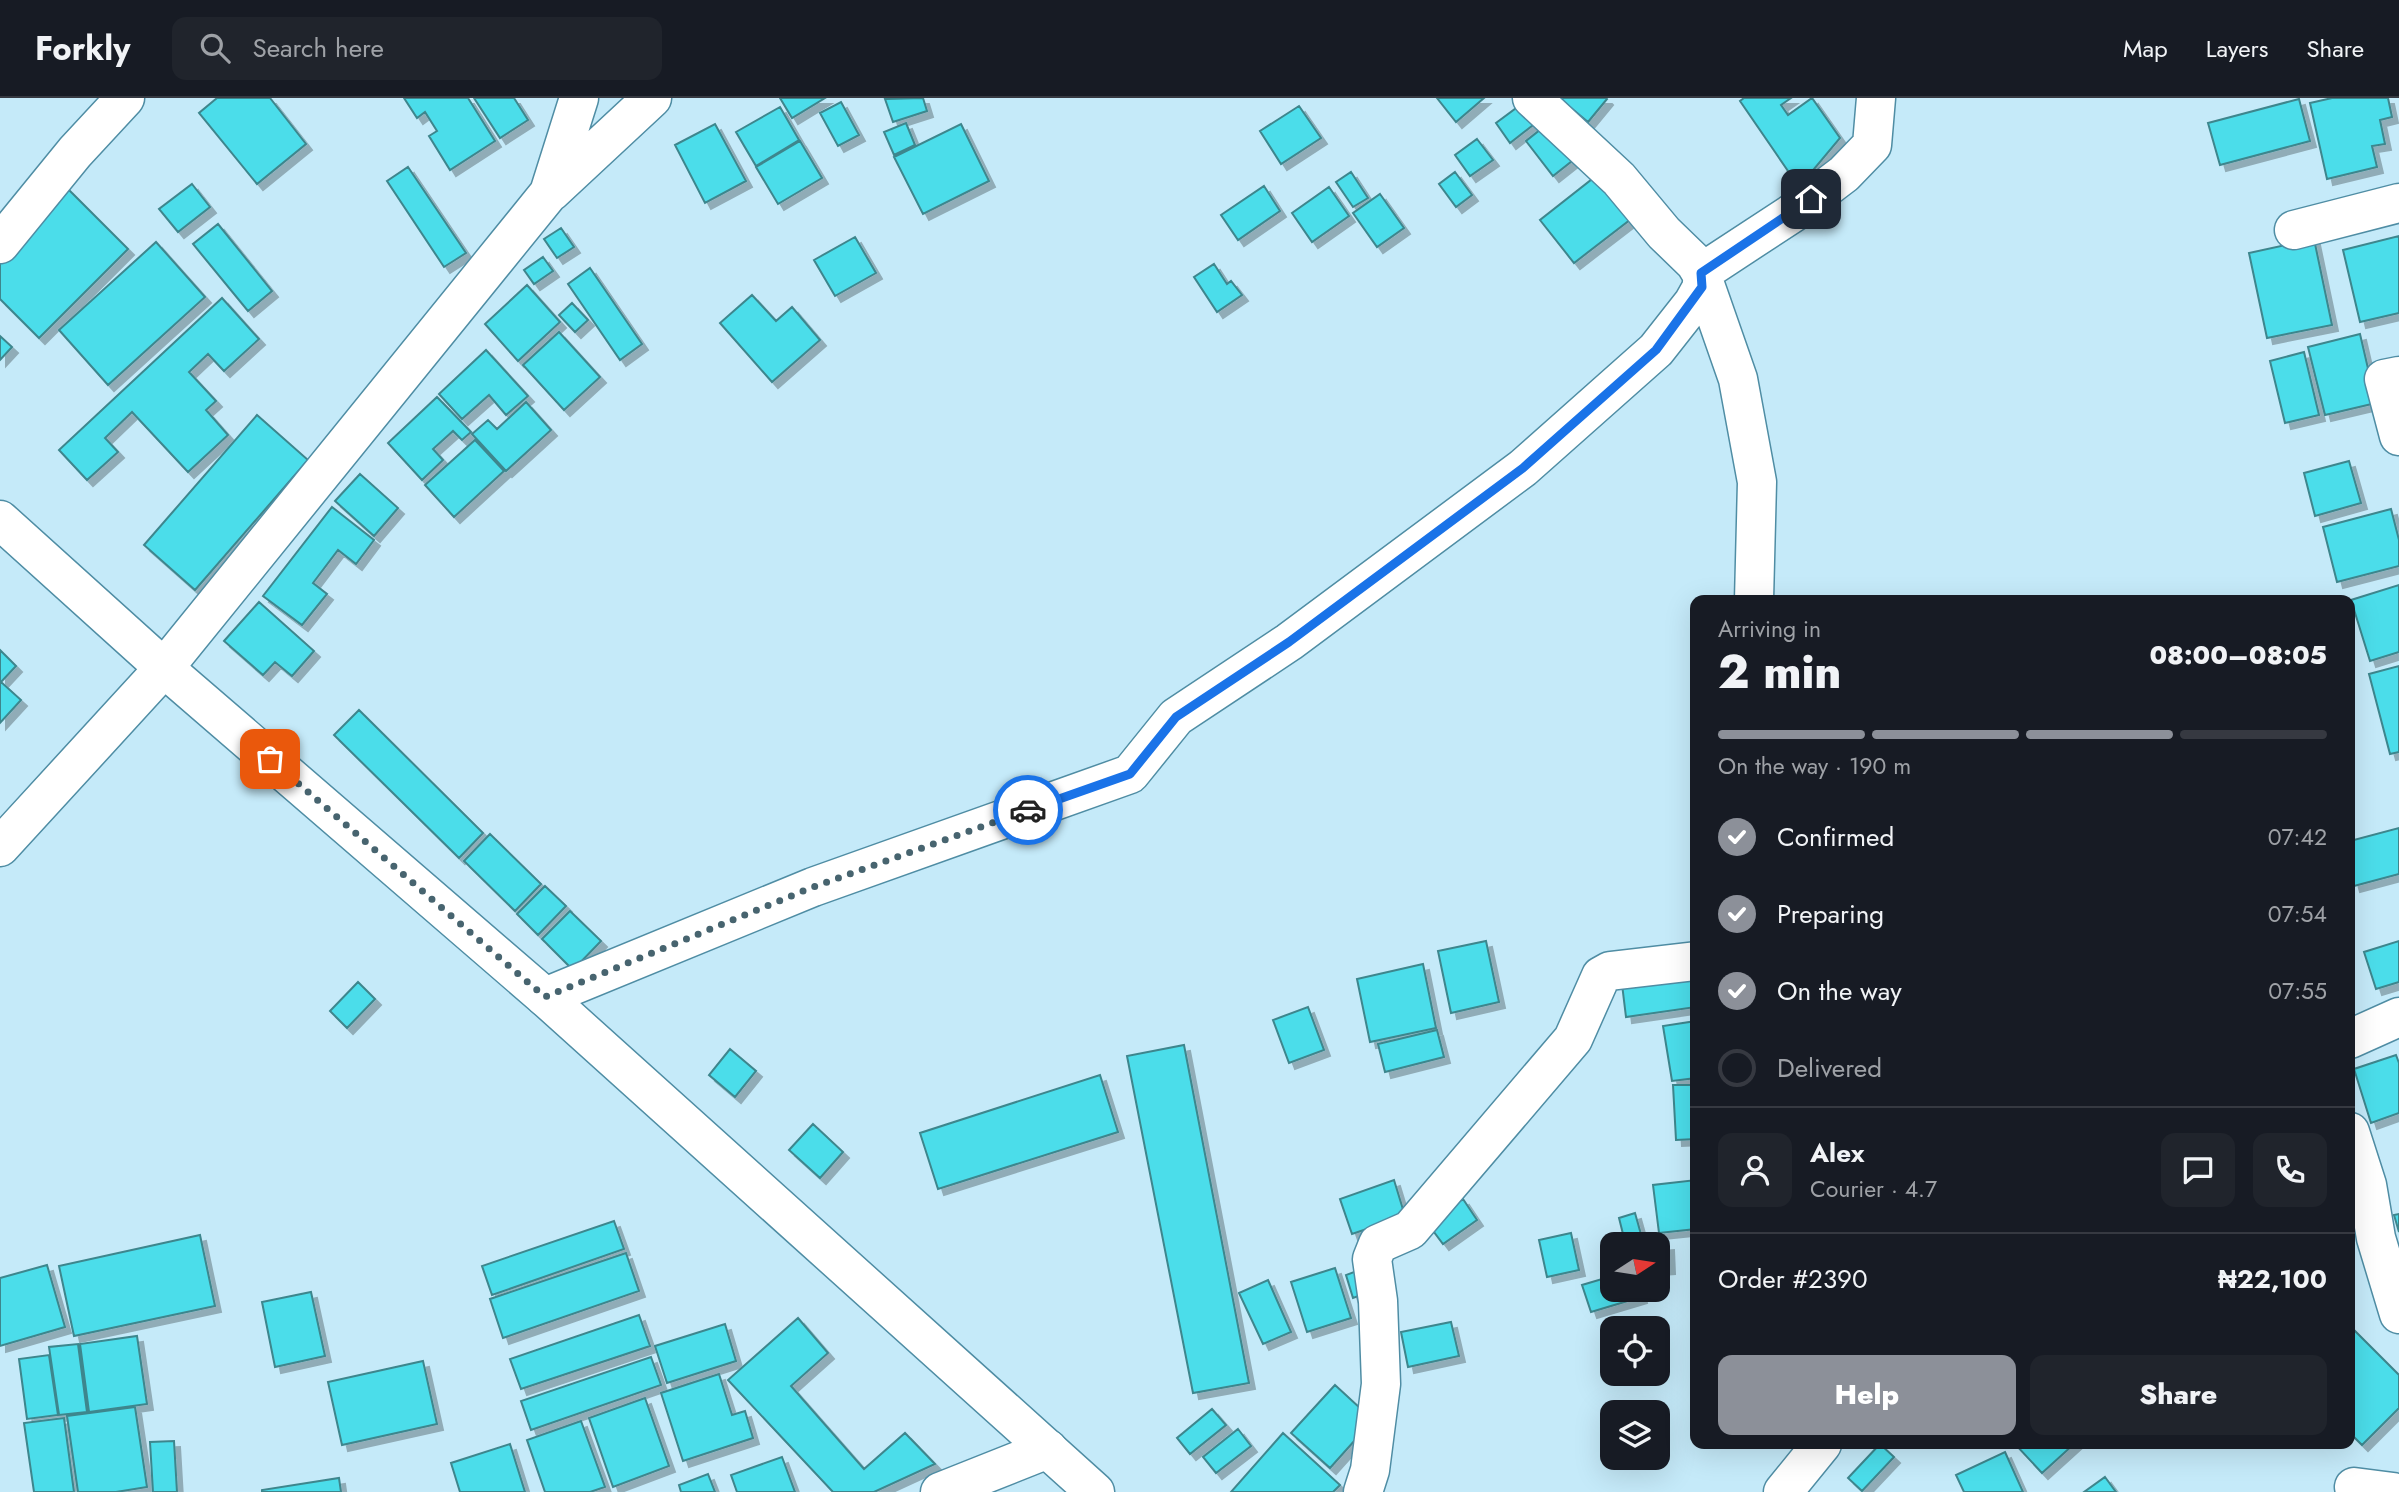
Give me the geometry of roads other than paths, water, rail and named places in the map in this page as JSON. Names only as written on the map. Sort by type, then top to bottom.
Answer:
[{"type":"street","points":[[0,244],[75,152],[125,98]]},
{"type":"street","points":[[549,193],[579,98]]},
{"type":"street","points":[[0,847],[164,668],[549,193],[652,98]]},
{"type":"street","points":[[1532,98],[1619,178],[1664,233],[1695,263],[1702,277],[1738,379],[1757,482],[1754,595]]},
{"type":"street","points":[[1702,277],[1844,174],[1872,145],[1876,98]]},
{"type":"street","points":[[2294,230],[2399,203]]},
{"type":"street","points":[[545,997],[813,887],[1130,774],[1176,717],[1289,642],[1532,460],[1656,350],[1693,303],[1702,287],[1702,277]]},
{"type":"street","points":[[2399,376],[2384,379],[2399,436]]},
{"type":"street","points":[[0,520],[164,668],[545,997],[1095,1492]]},
{"type":"street","points":[[1363,1492],[1370,1470],[1381,1384],[1378,1301],[1372,1259],[1378,1244],[1410,1230],[1573,1039],[1601,976],[1610,971],[1690,962]]},
{"type":"street","points":[[2355,1037],[2399,1017]]},
{"type":"street","points":[[2355,1148],[2367,1185],[2376,1238],[2399,1314]]},
{"type":"street","points":[[940,1492],[1048,1449]]},
{"type":"street","points":[[1783,1492],[1818,1449]]},
{"type":"street","points":[[2354,1487],[2393,1492]]}]
